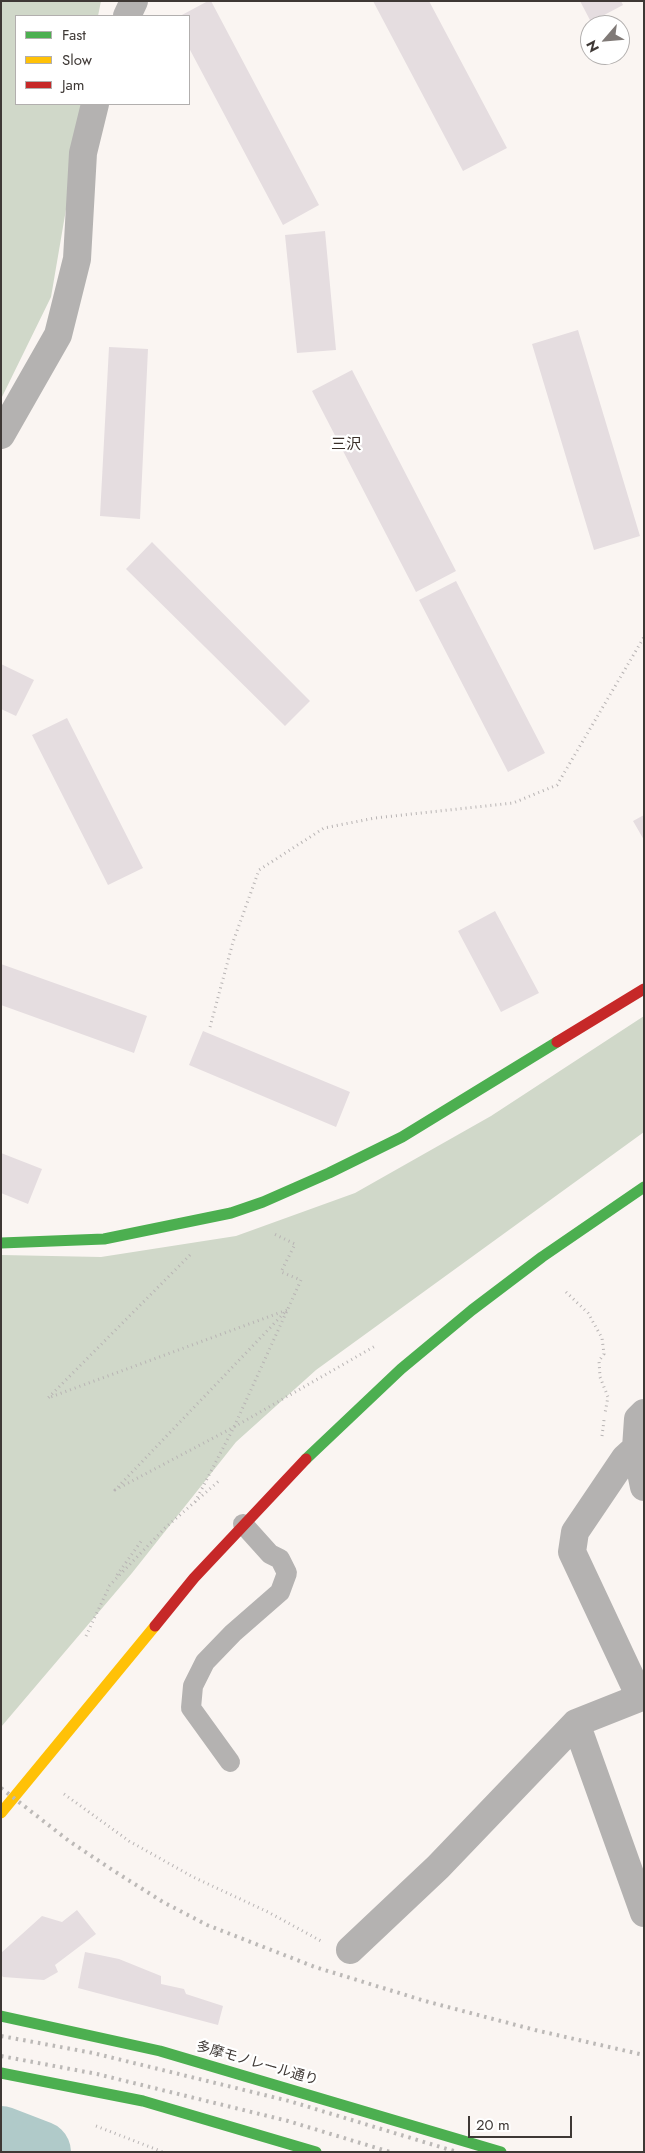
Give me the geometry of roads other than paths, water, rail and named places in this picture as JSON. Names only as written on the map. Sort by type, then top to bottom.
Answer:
[{"type":"street","points":[[127,15],[134,1]]},
{"type":"street","points":[[1,435],[58,335],[77,259],[83,153],[95,105]]},
{"type":"street","points":[[1,1243],[104,1239],[231,1214],[329,1173],[402,1137],[644,988]]},
{"type":"street","points":[[1,1813],[194,1578],[323,1440],[401,1369],[472,1310],[542,1257],[644,1187]]},
{"type":"street","points":[[350,1950],[438,1866],[576,1723],[642,1696],[572,1552],[575,1532],[631,1453],[638,1419],[644,1414]]},
{"type":"street","points":[[631,1453],[644,1487]]},
{"type":"street","points":[[576,1723],[644,1913]]},
{"type":"street","name":"多摩モノレール通り","points":[[1,2016],[160,2051],[501,2152]]},
{"type":"street","points":[[1,2073],[143,2101],[316,2152]]},
{"type":"lane","points":[[230,1762],[191,1708],[194,1686],[205,1662],[233,1633],[280,1592],[287,1573],[280,1559],[270,1554],[243,1524]]},
{"type":"waterway","points":[[1,2137],[40,2152]]},
{"type":"railway","points":[[1,1788],[69,1841],[114,1871],[163,1902],[207,1925],[315,1967],[425,2001],[535,2030],[644,2055]]},
{"type":"railway","points":[[1,2036],[93,2053],[289,2101],[457,2152]]},
{"type":"railway","points":[[1,2056],[97,2074],[288,2121],[390,2152]]},
{"type":"district","name":"三沢","points":[[346,445]]}]
